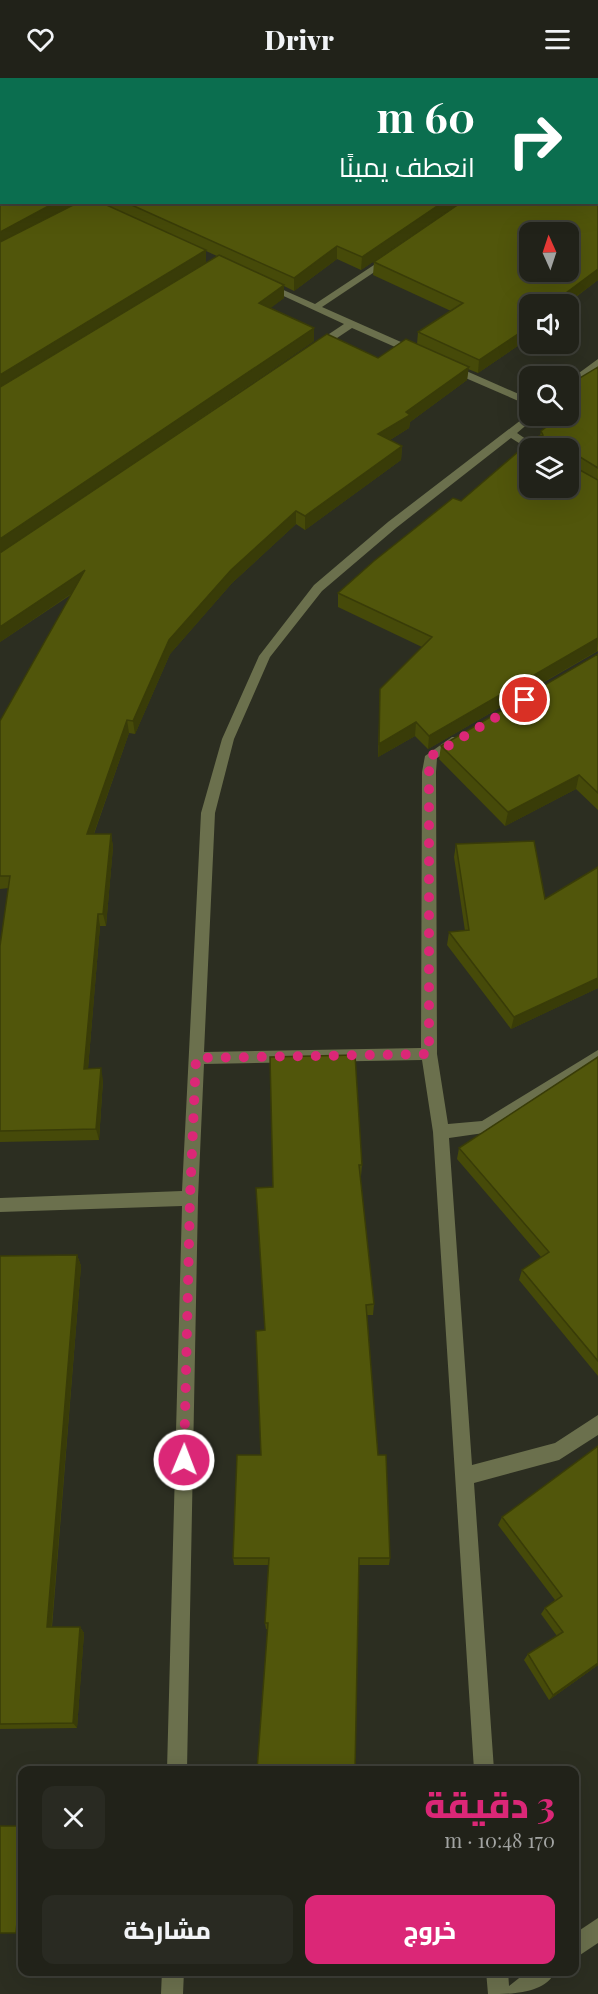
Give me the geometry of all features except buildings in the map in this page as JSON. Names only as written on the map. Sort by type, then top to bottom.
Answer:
[{"type":"street","points":[[316,308],[395,255]]},
{"type":"street","points":[[261,283],[425,356]]},
{"type":"street","points":[[303,356],[352,323]]},
{"type":"street","points":[[579,377],[598,362]]},
{"type":"street","points":[[446,366],[519,398]]},
{"type":"street","points":[[177,1766],[190,1198],[208,813],[228,739],[265,656],[318,588],[392,525],[519,426]]},
{"type":"street","points":[[510,433],[519,439]]},
{"type":"street","points":[[471,731],[431,756],[429,772],[429,1054],[441,1132],[484,1766]]},
{"type":"street","points":[[196,1058],[429,1054]]},
{"type":"street","points":[[441,1132],[485,1127],[598,1056]]},
{"type":"street","points":[[0,1205],[190,1198]]},
{"type":"street","points":[[464,1476],[559,1451],[598,1424]]},
{"type":"street","points":[[579,1944],[598,1929]]},
{"type":"street","points":[[172,1994],[173,1976]]},
{"type":"street","points":[[497,1976],[499,1994]]},
{"type":"street","points":[[517,1994],[539,1976]]},
{"type":"route","points":[[184,1460],[190,1198],[196,1058],[429,1054],[429,772],[431,756],[525,700]]}]
